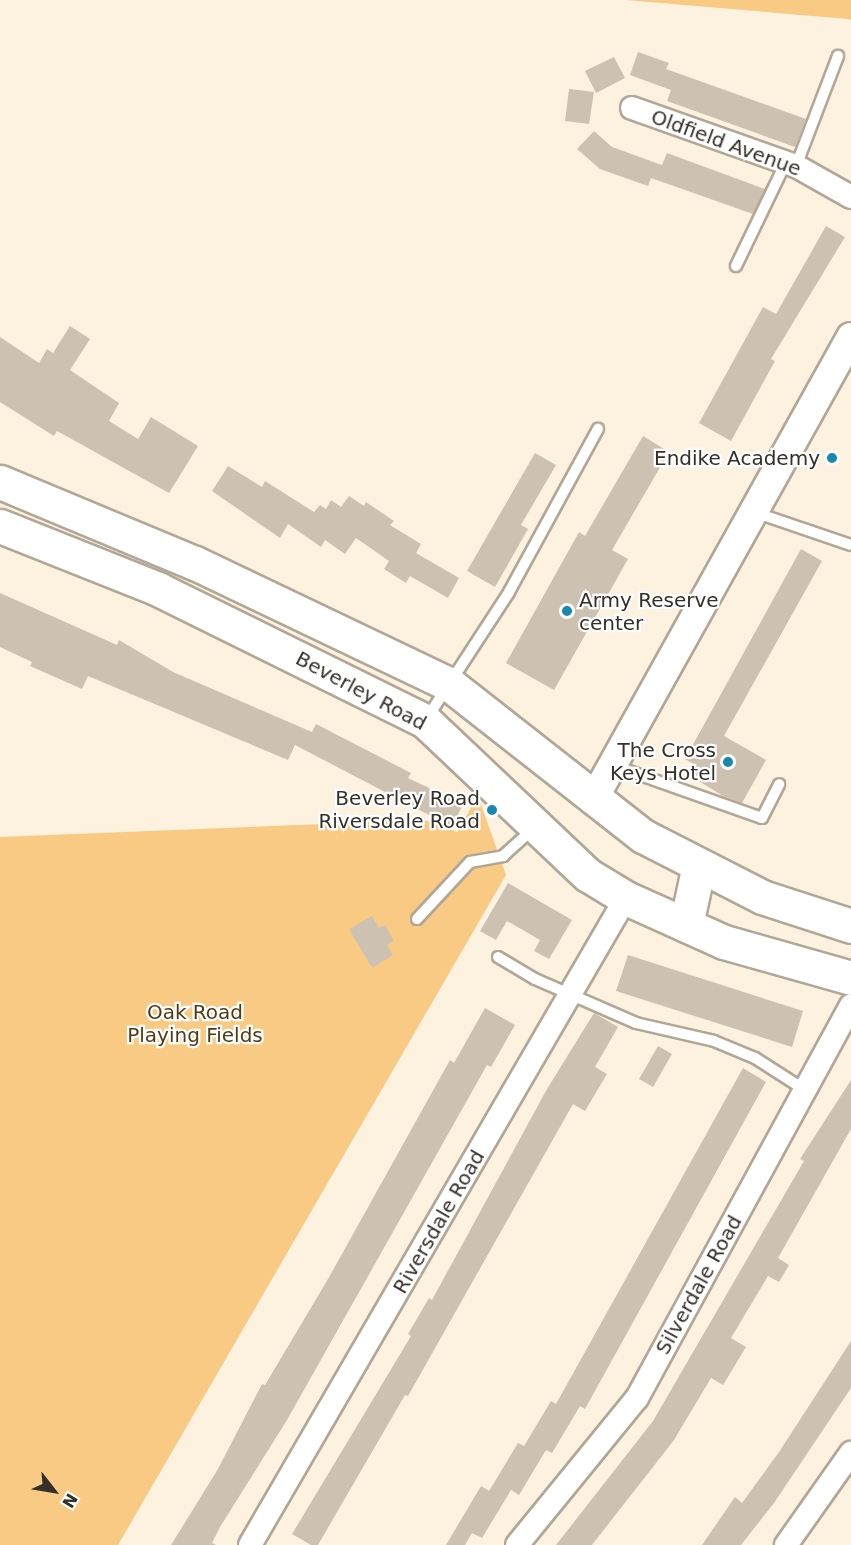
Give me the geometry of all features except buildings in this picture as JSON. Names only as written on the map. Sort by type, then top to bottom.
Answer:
[{"type":"main road","name":"Beverley Road","points":[[0,482],[195,563],[448,684],[593,800],[643,836],[762,897],[851,926]]},
{"type":"main road","points":[[37,540],[52,503]]},
{"type":"main road","name":"Beverley Road","points":[[0,526],[158,590],[425,721],[588,875],[626,898],[724,942],[851,978]]},
{"type":"main road","points":[[266,642],[284,605]]},
{"type":"main road","points":[[687,925],[699,865]]},
{"type":"street","name":"Oldfield Avenue","points":[[632,108],[791,164],[851,197]]},
{"type":"street","points":[[593,800],[851,337]]},
{"type":"street","name":"Riversdale Road","points":[[250,1545],[626,898]]},
{"type":"street","name":"Silverdale Road","points":[[517,1545],[637,1398],[851,1006]]},
{"type":"street","points":[[786,1545],[851,1453]]},
{"type":"lane","points":[[736,266],[791,164],[838,56]]},
{"type":"lane","points":[[425,721],[509,592],[598,429]]},
{"type":"lane","points":[[753,512],[851,545]]},
{"type":"lane","points":[[612,765],[762,818],[779,784]]},
{"type":"lane","points":[[417,919],[470,862],[503,856],[536,825]]},
{"type":"lane","points":[[498,957],[535,979],[636,1023],[725,1045],[755,1058],[805,1090]]},
{"type":"green space","points":[[626,0],[851,0],[851,20],[848,19]]},
{"type":"green space","name":"Oak Road Playing Fields","points":[[478,796],[506,875],[118,1545],[0,1545],[0,837],[424,820],[457,832]]},
{"type":"place","name":"Endike Academy","points":[[832,458]]},
{"type":"place","name":"Army Reserve center","points":[[567,611]]},
{"type":"place","name":"The Cross Keys Hotel","points":[[728,762]]},
{"type":"place","name":"Beverley Road Riversdale Road","points":[[492,810]]}]
